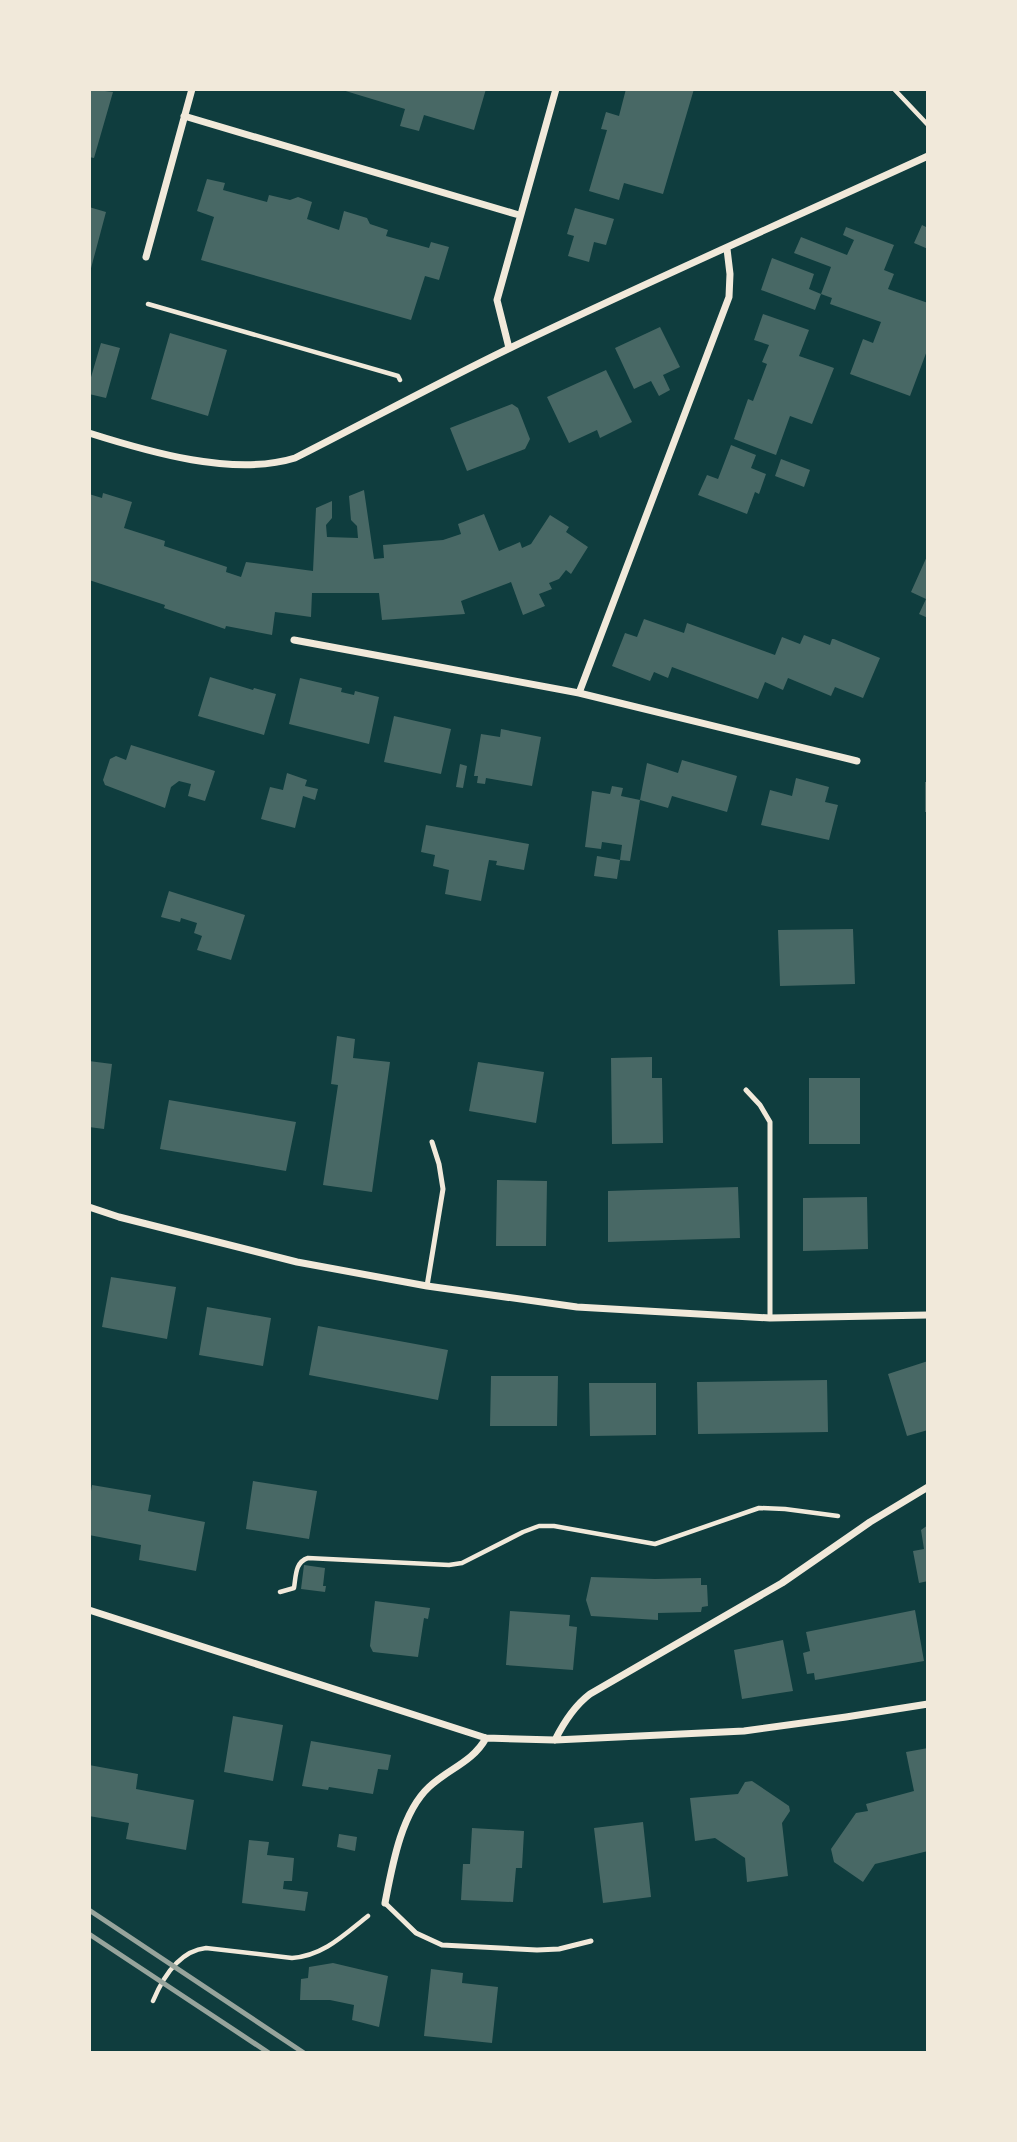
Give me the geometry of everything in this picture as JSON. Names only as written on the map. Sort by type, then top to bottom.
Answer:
[{"type":"street","points":[[146,257],[192,89]]},
{"type":"street","points":[[509,348],[497,300],[556,89]]},
{"type":"street","points":[[184,117],[519,215]]},
{"type":"street","points":[[89,433],[140,449],[246,466],[275,464],[295,458],[509,348],[928,156]]},
{"type":"street","points":[[579,692],[729,297],[727,248]]},
{"type":"street","points":[[294,639],[579,692],[857,761]]},
{"type":"street","points":[[89,1207],[298,1262],[427,1286],[576,1307],[770,1318],[928,1315]]},
{"type":"street","points":[[555,1740],[563,1723],[579,1702],[590,1694],[782,1583],[858,1530],[928,1487]]},
{"type":"street","points":[[89,1610],[486,1738],[555,1740],[744,1731],[928,1704]]},
{"type":"street","points":[[385,1903],[401,1835],[421,1795],[429,1786],[480,1749],[486,1738]]},
{"type":"lane","points":[[746,1090],[760,1105],[770,1122],[770,1318]]},
{"type":"lane","points":[[427,1286],[443,1189],[432,1142]]},
{"type":"lane","points":[[385,1903],[416,1933],[442,1945],[537,1950],[559,1949],[592,1941]]},
{"type":"path","points":[[894,89],[928,125]]},
{"type":"path","points":[[148,304],[398,376],[409,400]]},
{"type":"path","points":[[280,1592],[294,1588],[298,1565],[308,1558],[449,1565],[462,1563],[539,1526],[554,1526],[655,1544],[759,1508],[839,1517],[849,1520],[858,1530]]},
{"type":"path","points":[[153,2001],[174,1966],[183,1955],[194,1949],[306,1957],[324,1950],[385,1903]]},
{"type":"building","points":[[89,89],[113,92],[94,158],[89,157]]},
{"type":"building","points":[[339,89],[486,89],[474,130],[424,115],[419,131],[400,126],[405,109]]},
{"type":"building","points":[[626,89],[694,89],[663,194],[624,183],[619,200],[589,191],[607,130],[601,129],[606,112],[619,116]]},
{"type":"building","points":[[207,179],[225,183],[223,190],[267,202],[269,195],[290,200],[298,197],[312,202],[307,219],[339,230],[344,211],[367,218],[370,224],[388,230],[386,236],[429,248],[431,242],[449,247],[439,280],[425,276],[411,320],[201,260],[214,217],[197,211]]},
{"type":"building","points":[[89,207],[106,212],[90,272],[89,272]]},
{"type":"building","points":[[575,208],[614,219],[606,245],[594,242],[589,262],[568,256],[574,236],[567,234]]},
{"type":"building","points":[[922,225],[928,228],[928,249],[914,243]]},
{"type":"building","points":[[846,227],[894,245],[884,270],[894,274],[888,289],[928,303],[928,348],[910,396],[850,374],[863,339],[873,343],[881,322],[830,304],[832,298],[821,294],[831,267],[794,253],[801,237],[847,255],[854,240],[843,235]]},
{"type":"building","points":[[772,258],[814,274],[809,289],[821,294],[815,310],[761,290]]},
{"type":"building","points":[[763,314],[809,330],[799,356],[834,368],[812,424],[790,416],[776,455],[734,439],[748,399],[753,401],[767,364],[762,362],[769,345],[754,340]]},
{"type":"building","points":[[660,327],[680,367],[663,375],[670,390],[659,396],[651,381],[634,389],[615,348]]},
{"type":"building","points":[[170,333],[227,350],[208,416],[151,399]]},
{"type":"building","points":[[101,343],[120,348],[106,398],[89,394],[89,384]]},
{"type":"building","points":[[606,370],[632,422],[600,438],[597,430],[569,443],[547,397]]},
{"type":"building","points":[[512,404],[518,408],[530,439],[525,449],[467,471],[450,428]]},
{"type":"building","points":[[731,445],[756,455],[751,468],[766,474],[759,494],[755,492],[747,514],[698,495],[707,475],[718,479]]},
{"type":"building","points":[[781,459],[810,470],[804,487],[775,476]]},
{"type":"building","points":[[364,490],[374,559],[384,558],[383,545],[443,540],[461,534],[458,524],[484,514],[499,551],[520,542],[522,548],[531,544],[550,515],[569,527],[566,532],[588,547],[571,574],[566,570],[559,579],[549,583],[552,589],[539,594],[545,606],[523,615],[511,582],[461,601],[465,614],[382,620],[379,593],[312,593],[311,617],[275,612],[272,635],[226,626],[225,629],[164,608],[165,605],[89,580],[89,494],[102,498],[103,493],[132,502],[124,528],[165,541],[164,546],[227,567],[226,572],[241,577],[246,562],[313,571],[316,508],[332,501],[332,518],[326,525],[327,537],[358,538],[357,526],[351,520],[349,496]]},
{"type":"building","points":[[928,554],[928,618],[919,614],[926,599],[911,592]]},
{"type":"building","points":[[644,619],[684,633],[687,623],[775,655],[782,637],[800,644],[804,635],[830,645],[834,639],[880,658],[863,698],[835,687],[831,696],[788,678],[783,690],[765,682],[758,699],[672,667],[668,678],[654,672],[650,681],[612,666],[625,633],[637,637]]},
{"type":"building","points":[[210,677],[276,694],[264,735],[198,716]]},
{"type":"building","points":[[300,678],[342,688],[341,692],[354,695],[355,691],[379,697],[369,744],[289,724]]},
{"type":"building","points":[[394,716],[451,729],[441,774],[384,762]]},
{"type":"building","points":[[501,729],[541,737],[532,786],[486,778],[485,784],[477,783],[478,776],[474,776],[481,734],[500,737]]},
{"type":"building","points":[[131,745],[215,771],[205,801],[188,796],[191,784],[179,781],[171,787],[165,808],[105,785],[103,780],[110,759],[116,756],[126,760]]},
{"type":"building","points":[[682,760],[737,776],[727,812],[672,796],[668,808],[640,800],[647,763],[678,773]]},
{"type":"building","points":[[460,764],[467,766],[463,788],[456,787]]},
{"type":"building","points":[[287,773],[307,780],[305,786],[318,789],[315,800],[303,796],[295,828],[261,819],[270,787],[283,790]]},
{"type":"building","points":[[796,778],[829,787],[825,802],[838,805],[829,840],[761,825],[770,790],[792,796]]},
{"type":"building","points":[[925,782],[928,782],[928,812],[925,812]]},
{"type":"building","points":[[612,786],[623,788],[621,796],[640,800],[630,861],[620,860],[622,845],[602,842],[601,849],[585,847],[592,791],[610,794]]},
{"type":"building","points":[[426,825],[529,844],[524,870],[496,865],[497,861],[489,860],[481,901],[445,894],[449,870],[433,866],[435,855],[421,852]]},
{"type":"building","points":[[597,856],[620,860],[617,879],[594,876]]},
{"type":"building","points":[[169,891],[245,915],[231,960],[197,950],[202,936],[194,933],[197,923],[181,918],[180,922],[161,917]]},
{"type":"building","points":[[853,929],[855,984],[780,986],[778,930]]},
{"type":"building","points":[[337,1036],[355,1039],[353,1058],[390,1062],[372,1192],[323,1185],[338,1085],[331,1084]]},
{"type":"building","points":[[652,1057],[652,1078],[662,1078],[663,1143],[612,1144],[611,1058]]},
{"type":"building","points":[[89,1061],[112,1064],[104,1129],[89,1127]]},
{"type":"building","points":[[478,1062],[544,1072],[536,1123],[469,1111]]},
{"type":"building","points":[[809,1078],[860,1078],[860,1144],[809,1144]]},
{"type":"building","points":[[169,1100],[296,1122],[286,1171],[160,1149]]},
{"type":"building","points":[[497,1180],[547,1181],[546,1246],[496,1246]]},
{"type":"building","points":[[738,1187],[740,1238],[608,1242],[608,1191]]},
{"type":"building","points":[[867,1197],[868,1249],[803,1251],[803,1198]]},
{"type":"building","points":[[111,1277],[176,1287],[167,1339],[102,1327]]},
{"type":"building","points":[[207,1307],[271,1318],[263,1366],[199,1355]]},
{"type":"building","points":[[318,1326],[448,1350],[438,1400],[309,1375]]},
{"type":"building","points":[[928,1361],[928,1430],[907,1436],[888,1374]]},
{"type":"building","points":[[491,1376],[558,1376],[557,1426],[490,1426]]},
{"type":"building","points":[[827,1380],[828,1432],[698,1434],[697,1382]]},
{"type":"building","points":[[589,1383],[656,1383],[656,1435],[590,1436]]},
{"type":"building","points":[[253,1481],[317,1491],[309,1539],[246,1529]]},
{"type":"building","points":[[92,1485],[151,1495],[148,1511],[205,1522],[196,1571],[139,1560],[141,1545],[89,1535]]},
{"type":"building","points":[[928,1525],[928,1581],[919,1583],[913,1551],[924,1549],[921,1530]]},
{"type":"building","points":[[304,1565],[325,1568],[325,1592],[301,1589]]},
{"type":"building","points":[[591,1577],[701,1578],[701,1585],[707,1585],[708,1606],[702,1607],[701,1612],[658,1613],[658,1620],[591,1616],[586,1600]]},
{"type":"building","points":[[375,1601],[430,1608],[428,1619],[424,1618],[418,1657],[373,1652],[370,1646]]},
{"type":"building","points":[[915,1610],[924,1661],[815,1680],[814,1673],[807,1674],[803,1653],[810,1651],[806,1632]]},
{"type":"building","points":[[510,1611],[570,1615],[569,1626],[577,1627],[573,1670],[506,1665]]},
{"type":"building","points":[[783,1640],[793,1691],[742,1699],[734,1650]]},
{"type":"building","points":[[233,1716],[283,1725],[273,1781],[224,1772]]},
{"type":"building","points":[[311,1741],[391,1755],[388,1770],[378,1769],[373,1794],[302,1786]]},
{"type":"building","points":[[928,1748],[928,1851],[875,1864],[863,1882],[834,1862],[831,1849],[856,1813],[868,1811],[866,1804],[914,1791],[906,1752]]},
{"type":"building","points":[[89,1765],[138,1774],[136,1789],[194,1800],[186,1850],[126,1839],[129,1823],[89,1816]]},
{"type":"building","points":[[752,1781],[789,1806],[790,1811],[782,1823],[788,1876],[747,1882],[745,1858],[715,1838],[695,1841],[690,1798],[738,1794],[745,1782]]},
{"type":"building","points":[[643,1822],[651,1897],[603,1903],[594,1828]]},
{"type":"building","points":[[472,1828],[524,1831],[522,1868],[516,1868],[513,1902],[461,1900],[463,1864],[470,1864]]},
{"type":"building","points":[[339,1834],[357,1837],[355,1851],[337,1847]]},
{"type":"building","points":[[249,1840],[269,1842],[267,1855],[294,1858],[292,1881],[284,1881],[283,1889],[308,1892],[305,1911],[242,1903]]},
{"type":"building","points":[[333,1963],[388,1976],[379,2027],[352,2020],[354,2005],[330,2000],[300,2000],[301,1979],[308,1978],[309,1967]]},
{"type":"building","points":[[431,1969],[463,1973],[462,1983],[498,1987],[492,2043],[424,2036]]},
{"type":"railway","points":[[89,1910],[304,2053]]},
{"type":"railway","points":[[89,1934],[269,2053]]}]
